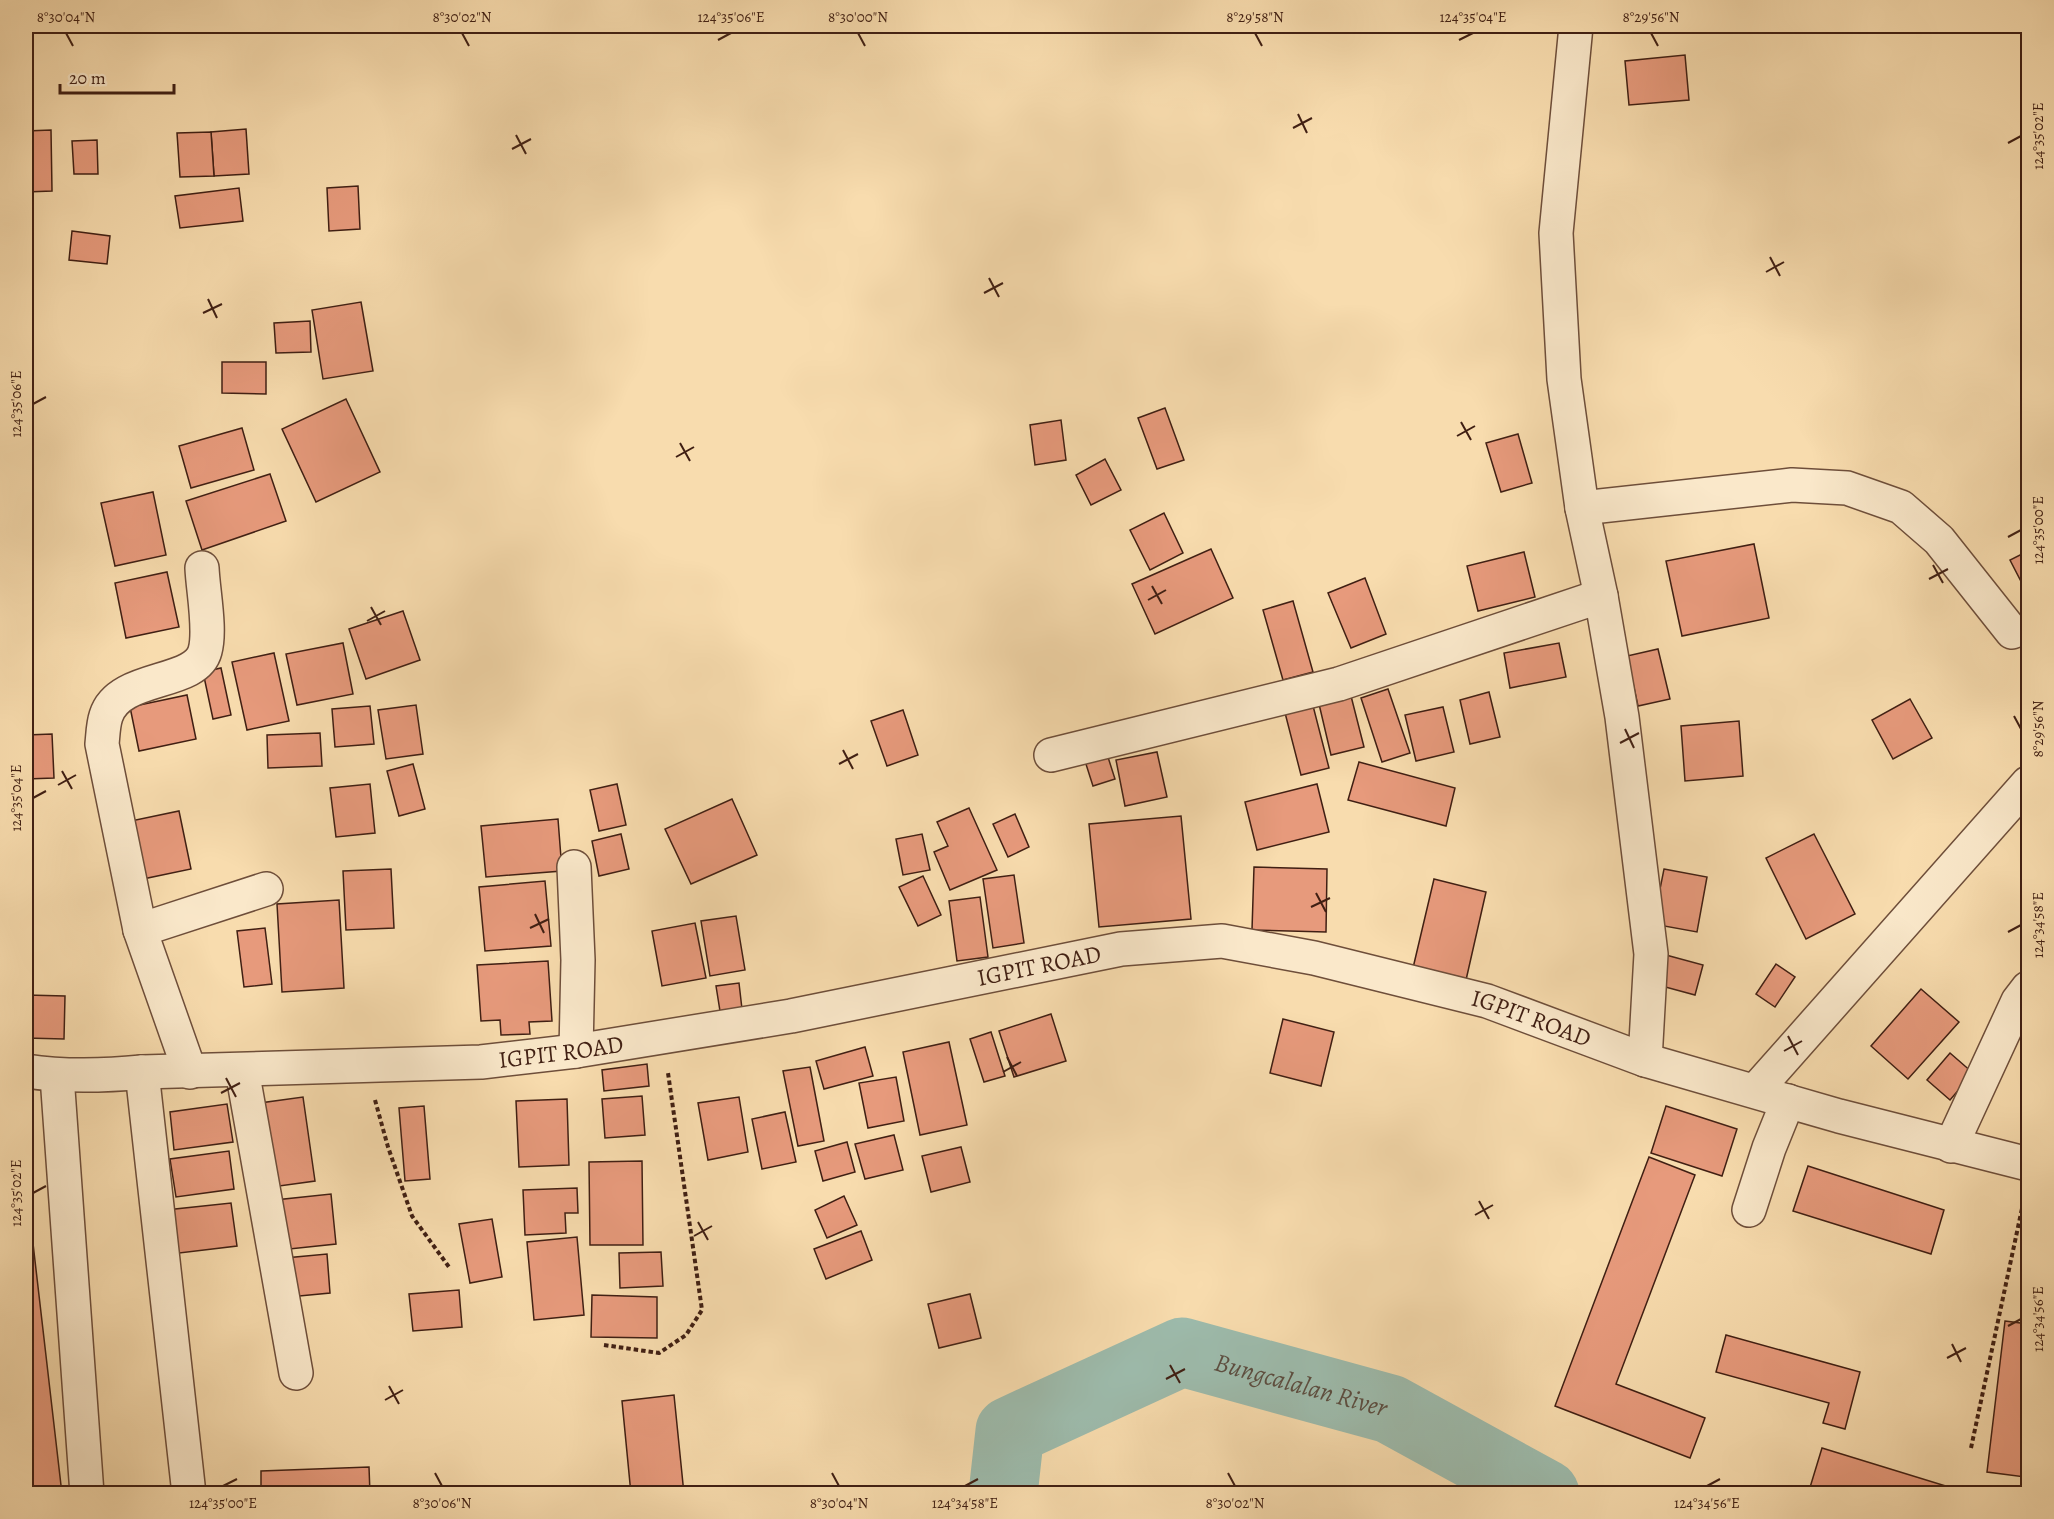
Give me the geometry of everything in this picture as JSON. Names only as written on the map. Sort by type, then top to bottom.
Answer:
[{"type":"street","points":[[1576,26],[1556,233],[1564,379],[1582,507],[1601,596],[1622,717],[1651,954],[1645,1060]]},
{"type":"street","points":[[1582,507],[1792,485],[1847,488],[1900,507],[1939,540],[2012,632]]},
{"type":"street","points":[[190,1072],[140,930],[102,744],[106,716],[111,705],[150,681],[188,670],[201,660],[205,651],[206,632],[202,568]]},
{"type":"street","points":[[1051,755],[1339,684],[1601,596]]},
{"type":"street","points":[[1755,1091],[2028,783]]},
{"type":"street","points":[[574,867],[578,960],[576,1051]]},
{"type":"street","points":[[140,930],[266,889]]},
{"type":"street","name":"IGPIT ROAD","points":[[41,1073],[190,1072],[481,1062],[576,1051],[791,1016],[1121,949],[1222,941],[1314,958],[1486,1001],[1645,1060],[1951,1146],[2028,1164]]},
{"type":"street","points":[[1951,1146],[2018,1001],[2028,987]]},
{"type":"street","points":[[242,1070],[296,1372]]},
{"type":"street","points":[[142,1072],[189,1494]]},
{"type":"street","points":[[41,1073],[87,1494]]},
{"type":"street","points":[[1749,1210],[1768,1148],[1788,1101]]},
{"type":"path","points":[[604,1345],[659,1353],[686,1335],[702,1310],[663,1037]]},
{"type":"path","points":[[367,1065],[388,1148],[412,1216],[449,1267]]},
{"type":"path","points":[[1971,1448],[2024,1198]]},
{"type":"building","points":[[1685,55],[1689,100],[1629,105],[1625,61]]},
{"type":"building","points":[[246,129],[249,174],[214,176],[211,132]]},
{"type":"building","points":[[51,130],[52,191],[26,192],[26,131]]},
{"type":"building","points":[[211,132],[214,176],[180,177],[177,133]]},
{"type":"building","points":[[97,140],[98,174],[74,174],[72,141]]},
{"type":"building","points":[[358,186],[360,229],[329,231],[327,188]]},
{"type":"building","points":[[239,188],[243,221],[180,228],[175,196]]},
{"type":"building","points":[[72,231],[110,236],[107,264],[69,260]]},
{"type":"building","points":[[361,302],[373,371],[323,379],[312,310]]},
{"type":"building","points":[[310,321],[311,352],[276,353],[274,323]]},
{"type":"building","points":[[222,362],[266,362],[266,394],[222,393]]},
{"type":"building","points":[[346,399],[380,472],[316,502],[282,429]]},
{"type":"building","points":[[1165,408],[1184,460],[1157,469],[1138,418]]},
{"type":"building","points":[[1061,420],[1066,460],[1035,465],[1030,425]]},
{"type":"building","points":[[242,428],[254,470],[191,488],[179,446]]},
{"type":"building","points":[[1518,434],[1532,483],[1501,492],[1486,443]]},
{"type":"building","points":[[1105,459],[1121,490],[1091,505],[1076,475]]},
{"type":"building","points":[[270,474],[286,521],[202,550],[186,501]]},
{"type":"building","points":[[153,492],[166,555],[115,566],[101,503]]},
{"type":"building","points":[[1164,513],[1183,553],[1150,570],[1130,530]]},
{"type":"building","points":[[1754,544],[1769,618],[1682,636],[1666,561]]},
{"type":"building","points":[[1211,549],[1233,598],[1155,634],[1132,584]]},
{"type":"building","points":[[2028,551],[2028,592],[2027,593],[2010,560]]},
{"type":"building","points":[[1524,552],[1535,597],[1478,611],[1467,566]]},
{"type":"building","points":[[167,572],[179,627],[126,638],[115,583]]},
{"type":"building","points":[[1365,578],[1386,634],[1351,648],[1328,593]]},
{"type":"building","points":[[1293,601],[1313,672],[1283,680],[1263,610]]},
{"type":"building","points":[[403,611],[420,660],[366,679],[349,629]]},
{"type":"building","points":[[343,643],[353,694],[297,705],[286,654]]},
{"type":"building","points":[[1559,643],[1566,677],[1510,688],[1504,653]]},
{"type":"building","points":[[1658,649],[1670,699],[1638,706],[1627,656]]},
{"type":"building","points":[[274,653],[289,721],[247,730],[232,662]]},
{"type":"building","points":[[221,668],[231,715],[213,719],[203,672]]},
{"type":"building","points":[[1388,689],[1410,753],[1382,762],[1361,698]]},
{"type":"building","points":[[1489,692],[1500,737],[1470,744],[1460,700]]},
{"type":"building","points":[[187,695],[196,739],[139,751],[130,707]]},
{"type":"building","points":[[1351,696],[1364,747],[1331,755],[1319,704]]},
{"type":"building","points":[[1311,698],[1329,768],[1301,775],[1283,705]]},
{"type":"building","points":[[1910,699],[1932,738],[1893,759],[1872,720]]},
{"type":"building","points":[[416,705],[423,754],[386,759],[378,710]]},
{"type":"building","points":[[370,706],[374,744],[335,747],[332,709]]},
{"type":"building","points":[[1443,707],[1454,752],[1416,761],[1405,715]]},
{"type":"building","points":[[903,710],[918,755],[887,766],[871,721]]},
{"type":"building","points":[[1739,721],[1743,776],[1685,781],[1681,726]]},
{"type":"building","points":[[320,733],[322,766],[268,768],[267,735]]},
{"type":"building","points":[[52,734],[54,778],[26,779],[26,735]]},
{"type":"building","points":[[1157,752],[1167,797],[1125,806],[1116,760]]},
{"type":"building","points":[[1107,754],[1115,779],[1093,786],[1085,761]]},
{"type":"building","points":[[1359,762],[1455,788],[1446,826],[1348,800]]},
{"type":"building","points":[[413,764],[425,809],[399,816],[387,771]]},
{"type":"building","points":[[370,784],[375,833],[336,837],[330,788]]},
{"type":"building","points":[[617,784],[626,825],[599,831],[590,790]]},
{"type":"building","points":[[1317,784],[1329,832],[1257,850],[1245,802]]},
{"type":"building","points":[[732,799],[757,855],[691,884],[665,829]]},
{"type":"building","points":[[969,808],[997,870],[950,890],[934,852],[948,846],[937,822]]},
{"type":"building","points":[[179,811],[191,869],[138,880],[126,822]]},
{"type":"building","points":[[1015,814],[1029,847],[1008,857],[993,824]]},
{"type":"building","points":[[1181,816],[1191,919],[1099,927],[1089,824]]},
{"type":"building","points":[[558,819],[562,871],[486,877],[481,826]]},
{"type":"building","points":[[621,834],[629,869],[599,876],[592,841]]},
{"type":"building","points":[[922,834],[930,870],[903,875],[896,839]]},
{"type":"building","points":[[1814,834],[1855,914],[1806,939],[1766,858]]},
{"type":"building","points":[[1254,867],[1327,869],[1326,932],[1252,930]]},
{"type":"building","points":[[391,869],[394,928],[346,930],[343,871]]},
{"type":"building","points":[[1664,869],[1707,877],[1697,932],[1653,924]]},
{"type":"building","points":[[1014,875],[1024,943],[993,948],[983,879]]},
{"type":"building","points":[[923,876],[941,915],[918,926],[899,887]]},
{"type":"building","points":[[1434,879],[1486,892],[1466,980],[1413,968]]},
{"type":"building","points":[[545,881],[551,946],[485,951],[479,887]]},
{"type":"building","points":[[980,897],[988,957],[957,961],[949,901]]},
{"type":"building","points":[[339,900],[344,988],[282,992],[277,904]]},
{"type":"building","points":[[736,916],[745,970],[710,976],[701,921]]},
{"type":"building","points":[[695,923],[706,978],[662,986],[652,931]]},
{"type":"building","points":[[265,928],[272,984],[244,987],[237,931]]},
{"type":"building","points":[[1666,955],[1703,965],[1695,995],[1658,985]]},
{"type":"building","points":[[548,961],[552,1021],[529,1022],[530,1034],[501,1035],[500,1020],[481,1021],[477,965]]},
{"type":"building","points":[[1776,964],[1795,977],[1775,1007],[1756,994]]},
{"type":"building","points":[[739,983],[742,1009],[720,1011],[716,986]]},
{"type":"building","points":[[1921,989],[1959,1022],[1908,1079],[1871,1046]]},
{"type":"building","points":[[26,995],[65,996],[64,1039],[26,1038]]},
{"type":"building","points":[[1051,1014],[1066,1061],[1014,1077],[999,1031]]},
{"type":"building","points":[[1283,1019],[1334,1032],[1321,1086],[1270,1073]]},
{"type":"building","points":[[991,1032],[1005,1076],[984,1082],[970,1039]]},
{"type":"building","points":[[949,1042],[967,1125],[920,1135],[903,1052]]},
{"type":"building","points":[[865,1047],[873,1076],[824,1089],[816,1061]]},
{"type":"building","points":[[1950,1053],[1973,1073],[1950,1100],[1927,1080]]},
{"type":"building","points":[[647,1064],[649,1086],[604,1091],[602,1070]]},
{"type":"building","points":[[810,1067],[824,1141],[798,1146],[783,1071]]},
{"type":"building","points":[[896,1077],[904,1121],[868,1128],[859,1083]]},
{"type":"building","points":[[642,1096],[645,1135],[605,1138],[602,1099]]},
{"type":"building","points":[[303,1097],[315,1181],[272,1187],[260,1103]]},
{"type":"building","points":[[739,1097],[748,1152],[708,1160],[698,1103]]},
{"type":"building","points":[[567,1099],[569,1165],[519,1167],[516,1101]]},
{"type":"building","points":[[227,1104],[233,1142],[174,1150],[170,1112]]},
{"type":"building","points":[[424,1106],[430,1179],[405,1181],[399,1108]]},
{"type":"building","points":[[1666,1106],[1737,1129],[1722,1176],[1651,1153]]},
{"type":"building","points":[[785,1112],[796,1162],[762,1169],[752,1119]]},
{"type":"building","points":[[894,1135],[903,1170],[865,1179],[855,1144]]},
{"type":"building","points":[[847,1142],[855,1172],[823,1181],[815,1151]]},
{"type":"building","points":[[961,1147],[970,1182],[931,1192],[922,1156]]},
{"type":"building","points":[[229,1151],[234,1189],[176,1197],[170,1159]]},
{"type":"building","points":[[1649,1157],[1695,1175],[1616,1384],[1705,1418],[1690,1458],[1555,1406]]},
{"type":"building","points":[[642,1161],[643,1245],[590,1245],[589,1162]]},
{"type":"building","points":[[1808,1166],[1944,1210],[1931,1254],[1793,1211]]},
{"type":"building","points":[[26,1183],[62,1494],[26,1494]]},
{"type":"building","points":[[577,1188],[578,1213],[565,1213],[566,1233],[525,1235],[523,1190]]},
{"type":"building","points":[[331,1194],[336,1244],[280,1250],[275,1200]]},
{"type":"building","points":[[844,1196],[857,1225],[827,1238],[815,1210]]},
{"type":"building","points":[[231,1203],[237,1246],[171,1254],[166,1210]]},
{"type":"building","points":[[492,1219],[502,1277],[470,1283],[459,1224]]},
{"type":"building","points":[[861,1231],[872,1260],[826,1279],[814,1249]]},
{"type":"building","points":[[577,1237],[584,1315],[534,1320],[527,1242]]},
{"type":"building","points":[[661,1252],[663,1286],[620,1288],[619,1253]]},
{"type":"building","points":[[327,1254],[330,1293],[289,1297],[285,1258]]},
{"type":"building","points":[[459,1290],[462,1327],[413,1331],[409,1294]]},
{"type":"building","points":[[970,1294],[981,1338],[939,1348],[928,1304]]},
{"type":"building","points":[[592,1295],[657,1297],[657,1338],[591,1337]]},
{"type":"building","points":[[2005,1321],[2028,1324],[2028,1449],[2025,1477],[1987,1472]]},
{"type":"building","points":[[1726,1335],[1860,1372],[1845,1429],[1823,1423],[1829,1403],[1716,1372]]},
{"type":"building","points":[[674,1395],[684,1494],[631,1494],[622,1401]]},
{"type":"building","points":[[1822,1448],[1962,1491],[1961,1494],[1808,1494]]},
{"type":"building","points":[[369,1467],[370,1494],[261,1494],[261,1471]]},
{"type":"waterway","name":"Bungcalalan River","points":[[1003,1494],[1010,1431],[1182,1352],[1390,1409],[1545,1494]]}]
